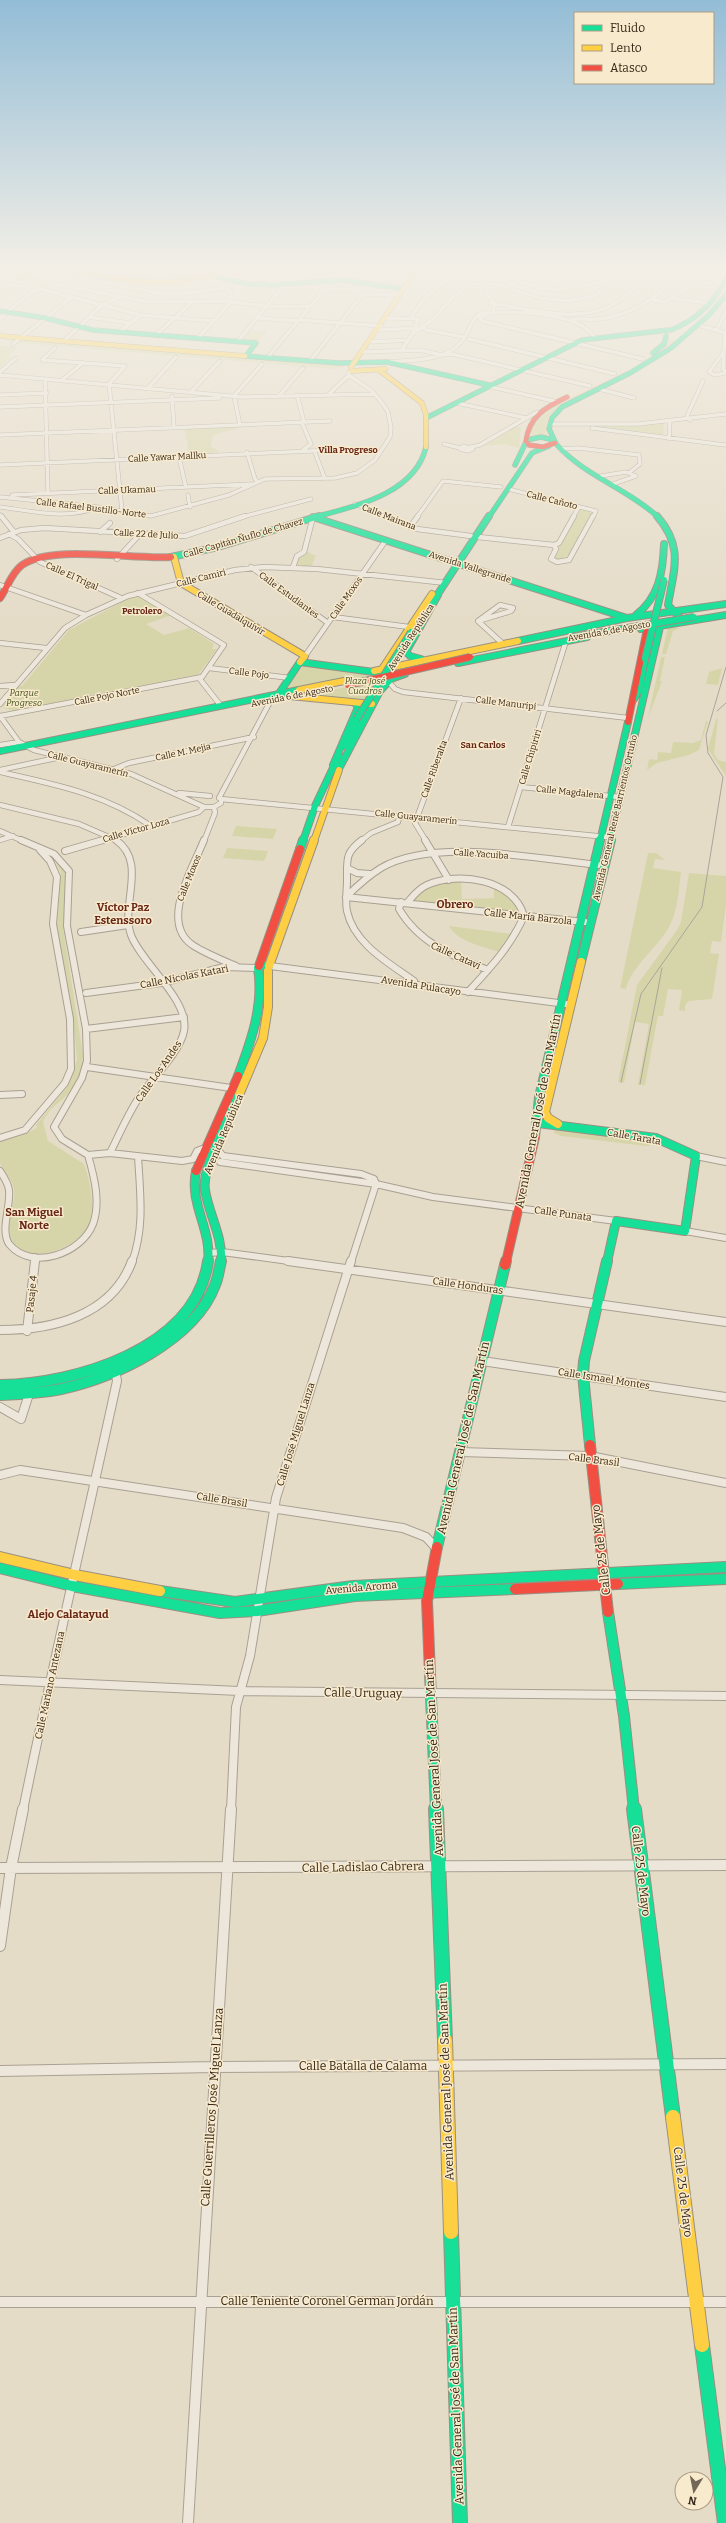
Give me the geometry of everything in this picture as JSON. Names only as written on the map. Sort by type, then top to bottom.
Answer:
[{"type":"main road","name":"Calle Capitán Ñuflo de Chavez","points":[[0,598],[4,586],[17,567],[36,558],[60,556],[148,560],[174,557],[355,504],[393,488],[408,478],[417,468],[428,449],[426,410],[422,403],[402,385]]},
{"type":"main road","points":[[483,385],[488,386]]},
{"type":"main road","points":[[549,445],[550,424],[562,407],[599,385]]},
{"type":"main road","points":[[538,412],[558,402],[601,385]]},
{"type":"main road","points":[[426,418],[488,386]]},
{"type":"main road","name":"Avenida República","points":[[505,488],[527,441],[528,424],[538,412]]},
{"type":"main road","points":[[527,441],[541,437],[558,455],[630,500],[654,524],[676,553],[668,605],[683,621]]},
{"type":"main road","points":[[527,441],[549,445],[639,500],[653,512],[667,530],[669,544],[665,580],[638,699]]},
{"type":"main road","name":"Avenida República","points":[[0,1385],[57,1380],[114,1367],[146,1345],[180,1318],[197,1296],[204,1281],[208,1266],[209,1253],[194,1204],[192,1188],[200,1163],[254,1029],[265,968],[319,807],[358,720],[411,630],[505,488],[530,455],[549,445]]},
{"type":"main road","name":"Avenida Vallegrande","points":[[313,517],[627,618]]},
{"type":"main road","points":[[627,618],[644,611],[652,604],[669,544]]},
{"type":"main road","points":[[174,557],[181,583]]},
{"type":"main road","name":"Calle Guadalquivir","points":[[181,583],[302,659],[378,670]]},
{"type":"main road","points":[[422,659],[410,656],[406,652],[435,594]]},
{"type":"main road","name":"Avenida 6 de Agosto","points":[[378,670],[422,659],[627,618],[726,604]]},
{"type":"main road","name":"Avenida 6 de Agosto","points":[[388,681],[398,675],[726,607]]},
{"type":"main road","points":[[647,629],[655,618],[674,611]]},
{"type":"main road","name":"Avenida 6 de Agosto","points":[[0,751],[21,744],[221,706],[290,696],[584,630],[691,615],[726,613]]},
{"type":"main road","name":"Avenida 6 de Agosto","points":[[467,656],[569,639],[660,627],[726,613]]},
{"type":"main road","name":"Avenida General René Barrientos Ortuño","points":[[559,1006],[628,718],[638,699],[647,690],[660,627]]},
{"type":"main road","name":"Avenida General René Barrientos Ortuño","points":[[571,1007],[620,797],[638,699],[634,689],[647,629]]},
{"type":"main road","points":[[378,670],[411,630]]},
{"type":"main road","name":"Calle Moxos","points":[[275,697],[290,678],[302,659]]},
{"type":"main road","points":[[378,670],[387,674],[398,675]]},
{"type":"main road","points":[[378,670],[385,675],[388,681]]},
{"type":"main road","name":"Avenida República","points":[[337,766],[372,704],[388,681]]},
{"type":"main road","name":"Avenida 6 de Agosto","points":[[0,759],[55,743],[349,682]]},
{"type":"main road","points":[[290,696],[372,704]]},
{"type":"main road","points":[[337,766],[358,707],[355,703]]},
{"type":"main road","name":"Avenida República","points":[[200,1163],[215,1148],[263,1038],[268,1007],[265,968]]},
{"type":"main road","name":"Avenida General José de San Martín","points":[[460,2523],[446,2066],[428,1593],[437,1549],[538,1123],[536,1111],[559,1006]]},
{"type":"main road","name":"Avenida General José de San Martín","points":[[559,1125],[548,1118],[545,1112],[571,1007]]},
{"type":"main road","name":"Calle Tarata","points":[[538,1123],[656,1138],[696,1156]]},
{"type":"main road","points":[[685,1231],[696,1156]]},
{"type":"main road","name":"Avenida República","points":[[0,1395],[29,1394],[70,1387],[157,1349],[194,1318],[210,1294],[219,1271],[222,1252],[206,1198],[204,1177],[200,1163]]},
{"type":"main road","name":"Calle Punata","points":[[616,1221],[685,1231]]},
{"type":"main road","name":"Calle 25 de Mayo","points":[[616,1221],[584,1361],[583,1375],[602,1573],[620,1697],[640,1864],[698,2303],[725,2523]]},
{"type":"main road","name":"Avenida Aroma","points":[[0,1557],[75,1575],[221,1602],[260,1600],[353,1586],[726,1567]]},
{"type":"main road","name":"Avenida Aroma","points":[[0,1568],[72,1586],[210,1612],[257,1611],[355,1596],[604,1586],[726,1579]]},
{"type":"street","points":[[46,385],[48,493]]},
{"type":"street","points":[[109,385],[113,403],[114,460],[122,511]]},
{"type":"street","points":[[116,385],[235,397]]},
{"type":"street","points":[[148,388],[151,385]]},
{"type":"street","points":[[191,392],[198,385]]},
{"type":"street","points":[[240,425],[235,397],[245,385]]},
{"type":"street","points":[[279,396],[289,385]]},
{"type":"street","points":[[328,395],[337,385]]},
{"type":"street","name":"Calle Rafael Bustillo-Norte","points":[[0,496],[98,507],[151,516],[190,507],[229,495],[256,483],[273,478],[325,479],[348,476],[365,469],[373,463],[390,437],[391,428],[388,412],[365,385]]},
{"type":"street","points":[[580,385],[636,398],[631,402]]},
{"type":"street","points":[[690,420],[687,416],[701,385]]},
{"type":"street","points":[[488,386],[558,402]]},
{"type":"street","points":[[171,390],[174,428]]},
{"type":"street","points":[[0,395],[47,393]]},
{"type":"street","points":[[0,407],[235,397],[374,394]]},
{"type":"street","points":[[298,395],[304,422],[302,423],[311,444],[303,450]]},
{"type":"street","points":[[457,403],[526,418]]},
{"type":"street","points":[[444,444],[466,451],[473,449],[471,447],[480,445],[538,412]]},
{"type":"street","points":[[550,424],[574,425],[690,420],[726,414]]},
{"type":"street","points":[[0,435],[330,421]]},
{"type":"street","points":[[669,438],[670,421]]},
{"type":"street","points":[[574,425],[725,445]]},
{"type":"street","points":[[549,445],[639,455],[640,464],[630,472],[601,476]]},
{"type":"street","points":[[314,450],[325,479]]},
{"type":"street","name":"Calle Yawar Mallku","points":[[0,465],[179,457],[247,452],[334,450]]},
{"type":"street","points":[[247,452],[256,483]]},
{"type":"street","points":[[179,457],[186,488]]},
{"type":"street","points":[[613,484],[636,478],[636,475],[630,472]]},
{"type":"street","name":"Calle Cañoto","points":[[410,527],[443,481],[505,488],[596,511],[569,560],[557,562],[551,559],[556,549],[554,545]]},
{"type":"street","name":"Calle Ukamau","points":[[0,496],[186,488],[256,483]]},
{"type":"street","points":[[188,496],[190,507]]},
{"type":"street","name":"Calle 22 de Julio","points":[[0,538],[11,533],[44,528],[174,537],[196,534],[248,515],[311,499]]},
{"type":"street","name":"Calle Mairana","points":[[355,504],[410,527],[554,545]]},
{"type":"street","points":[[0,507],[69,515],[87,512],[98,507]]},
{"type":"street","points":[[554,545],[559,543],[579,507]]},
{"type":"street","name":"Calle El Trigal","points":[[0,515],[11,533],[40,562],[121,598]]},
{"type":"street","points":[[293,567],[297,556],[304,552],[313,517]]},
{"type":"street","points":[[100,532],[110,523]]},
{"type":"street","points":[[117,559],[140,534]]},
{"type":"street","name":"Calle Moxos","points":[[302,659],[386,540]]},
{"type":"street","name":"Calle Camiri","points":[[0,704],[46,648],[65,628],[86,615],[121,598],[138,593],[251,567],[293,567],[443,582]]},
{"type":"street","name":"Calle Estudiantes","points":[[251,567],[328,623]]},
{"type":"street","points":[[4,586],[86,615]]},
{"type":"street","points":[[138,593],[222,643],[224,647],[209,668],[199,678],[221,706]]},
{"type":"street","points":[[500,604],[514,608],[511,611],[478,621],[500,604]]},
{"type":"street","name":"Calle Estudiantes","points":[[333,617],[411,630]]},
{"type":"street","points":[[478,621],[502,643]]},
{"type":"street","name":"Calle Chipiriri","points":[[508,827],[545,708],[569,639]]},
{"type":"street","points":[[0,643],[46,648]]},
{"type":"street","name":"Calle Pojo","points":[[209,668],[290,678]]},
{"type":"street","name":"Calle Pojo Norte","points":[[0,716],[199,678]]},
{"type":"street","name":"Calle Manuripi","points":[[388,681],[399,691],[628,718]]},
{"type":"street","points":[[0,686],[15,685]]},
{"type":"street","name":"Calle Moxos","points":[[236,966],[193,946],[183,936],[177,922],[178,904],[215,813],[214,807],[221,804],[220,798],[275,697]]},
{"type":"street","name":"Calle Riberalta","points":[[417,817],[460,698]]},
{"type":"street","points":[[0,716],[6,728],[21,744]]},
{"type":"street","name":"Calle M. Mejia","points":[[114,769],[129,763],[254,737]]},
{"type":"street","name":"Calle Guayaramerín","points":[[21,744],[34,750],[114,769],[203,806]]},
{"type":"street","name":"Avenida 6 de Agosto","points":[[0,745],[21,744]]},
{"type":"street","points":[[0,771],[61,757]]},
{"type":"street","points":[[0,771],[93,794],[121,806],[151,826]]},
{"type":"street","name":"Calle Magdalena","points":[[521,787],[620,797]]},
{"type":"street","name":"Calle Guayaramerín","points":[[173,793],[611,837]]},
{"type":"street","points":[[210,796],[200,800],[203,806],[214,807]]},
{"type":"street","points":[[0,805],[52,818],[111,837],[123,847],[132,866],[128,925],[141,958],[176,1001],[184,1017],[86,1029]]},
{"type":"street","name":"Calle Víctor Loza","points":[[65,851],[199,812],[203,806]]},
{"type":"street","points":[[398,815],[398,822],[371,833],[350,849],[347,868],[346,897],[350,919],[360,938],[383,961],[418,983]]},
{"type":"street","points":[[417,817],[415,823],[449,880]]},
{"type":"street","points":[[0,831],[54,854],[69,871],[67,926],[86,1029],[87,1067],[54,1126],[62,1139],[88,1155],[110,1153],[200,1163],[221,1159],[221,1152],[215,1148],[206,1148]]},
{"type":"street","points":[[0,840],[13,836]]},
{"type":"street","points":[[0,1138],[25,1130],[65,1083],[71,1069],[70,1019],[57,955],[53,924],[57,877],[50,861],[38,848]]},
{"type":"street","name":"Calle Yacuiba","points":[[346,897],[370,874],[394,862],[434,853],[464,851],[604,865]]},
{"type":"street","points":[[347,868],[357,873],[370,874]]},
{"type":"street","points":[[404,903],[420,887],[449,880],[477,881],[504,890],[518,900],[524,916],[514,936],[488,970],[468,992]]},
{"type":"street","name":"Calle María Barzola","points":[[346,897],[591,923]]},
{"type":"street","name":"Calle Catavi","points":[[404,903],[399,909],[404,920],[424,940],[442,951],[488,970]]},
{"type":"street","points":[[81,932],[128,925]]},
{"type":"street","name":"Calle Nicolas Katari","points":[[86,993],[161,983],[236,966],[265,968]]},
{"type":"street","name":"Avenida Pulacayo","points":[[265,968],[418,983],[559,1006]]},
{"type":"street","name":"Avenida Pulacayo","points":[[265,968],[388,983],[484,999],[571,1007]]},
{"type":"street","name":"Calle Los Andes","points":[[110,1153],[137,1100],[184,1033],[184,1017]]},
{"type":"street","points":[[87,1067],[231,1088]]},
{"type":"street","points":[[0,1096],[22,1094]]},
{"type":"street","points":[[0,1171],[9,1190],[2,1235],[19,1252],[35,1257],[54,1256],[73,1248],[86,1238],[93,1225],[96,1197],[88,1155]]},
{"type":"street","points":[[0,1330],[27,1331],[44,1328],[82,1316],[103,1302],[118,1286],[138,1246],[140,1231],[138,1156]]},
{"type":"street","name":"Calle Tarata","points":[[696,1156],[726,1162]]},
{"type":"street","name":"Calle Punata","points":[[221,1159],[357,1174],[374,1179],[376,1184],[433,1196],[616,1221]]},
{"type":"street","name":"Calle José Miguel Lanza","points":[[239,1691],[250,1656],[275,1507],[296,1430],[347,1269],[376,1184]]},
{"type":"street","name":"Calle Punata","points":[[685,1231],[726,1238]]},
{"type":"street","name":"Calle Honduras","points":[[209,1253],[222,1252],[499,1289],[726,1322]]},
{"type":"street","name":"Pasaje 4","points":[[27,1331],[35,1257]]},
{"type":"street","name":"Calle Ismael Montes","points":[[482,1360],[726,1397]]},
{"type":"street","name":"Calle Mariano Antezana","points":[[0,1946],[12,1868],[48,1682],[75,1575],[94,1480],[117,1381],[114,1367]]},
{"type":"street","points":[[0,1407],[21,1419],[29,1394]]},
{"type":"street","name":"Calle Brasil","points":[[461,1452],[590,1456],[726,1483]]},
{"type":"street","name":"Calle Brasil","points":[[0,1475],[20,1470],[275,1507],[414,1531],[426,1537],[437,1549]]},
{"type":"street","name":"Calle Uruguay","points":[[0,1680],[239,1691],[620,1697],[726,1696]]},
{"type":"street","name":"Calle Guerrilleros José Miguel Lanza","points":[[188,2523],[214,2067],[228,1868],[236,1707],[239,1691]]},
{"type":"street","name":"Calle Ladislao Cabrera","points":[[0,1868],[228,1868],[640,1864],[726,1865]]},
{"type":"street","name":"Calle Batalla de Calama","points":[[0,2071],[214,2067],[726,2064]]},
{"type":"street","name":"Calle Teniente Coronel German Jordán","points":[[0,2302],[726,2302]]},
{"type":"green space","points":[[601,385],[557,409],[546,424],[547,436],[531,437],[534,423],[539,416],[550,407]]},
{"type":"green space","points":[[664,423],[663,436],[592,426],[593,426]]},
{"type":"green space","points":[[245,426],[213,435],[211,446],[220,452],[189,456],[185,430],[182,429]]},
{"type":"green space","points":[[515,426],[521,427],[519,448],[504,444],[485,446]]},
{"type":"green space","points":[[583,509],[594,512],[578,544],[566,557],[560,559],[553,558],[556,547],[579,510]]},
{"type":"green space","points":[[306,551],[316,556],[311,567],[296,566],[299,556]]},
{"type":"green space","name":"Parque Progreso","points":[[127,597],[140,597],[172,615],[146,624],[164,635],[189,628],[214,644],[212,649],[217,649],[198,675],[105,693],[97,692],[96,696],[14,711],[4,708],[4,704],[18,686],[22,686],[69,630],[116,605],[112,603]]},
{"type":"green space","points":[[668,627],[680,628],[673,631],[666,654],[662,654]]},
{"type":"green space","points":[[661,657],[665,657],[660,681],[662,681],[648,718]]},
{"type":"green space","name":"Plaza José Cuadros","points":[[303,666],[380,674],[371,704],[302,696],[351,686],[344,679],[284,693]]},
{"type":"green space","points":[[722,668],[718,685],[706,684],[709,672]]},
{"type":"green space","points":[[716,719],[718,719],[714,754],[718,760],[726,762],[726,776],[708,749]]},
{"type":"green space","points":[[706,721],[708,721],[699,750],[689,755],[657,763],[647,770],[649,759],[657,760],[658,752],[671,753],[673,742],[693,743],[701,740]]},
{"type":"green space","points":[[236,826],[277,829],[273,839],[232,836]]},
{"type":"green space","points":[[227,848],[268,851],[264,861],[223,858]]},
{"type":"green space","points":[[45,852],[56,858],[67,872],[63,928],[83,1055],[81,1070],[75,1085],[66,1097],[54,1106],[43,1122],[48,1141],[84,1164],[90,1186],[92,1209],[89,1224],[75,1241],[53,1252],[41,1254],[29,1253],[19,1249],[12,1241],[9,1229],[14,1189],[12,1182],[1,1166],[0,1141],[23,1135],[37,1128],[36,1125],[68,1086],[77,1060],[74,1026],[57,925],[61,873],[54,859]]},
{"type":"green space","points":[[648,853],[656,853],[665,860],[655,859],[653,868],[681,872],[677,904],[667,931],[633,972],[626,989],[620,988]]},
{"type":"green space","points":[[689,873],[726,876],[726,905],[721,942],[712,941],[710,953],[719,954],[712,999],[689,1001],[685,1005],[685,1011],[679,1010],[682,990],[668,989],[663,1016],[658,1016],[645,1085],[638,1085],[649,1024],[635,1022],[624,1083],[618,1082],[637,985],[677,930],[681,922]]},
{"type":"green space","points":[[461,881],[462,899],[494,898],[494,888],[513,899],[519,913],[413,903],[411,899],[427,887],[440,883]]},
{"type":"green space","points":[[449,926],[511,934],[499,952],[464,940]]},
{"type":"green space","points":[[555,1130],[652,1141],[650,1146],[646,1146],[561,1136],[554,1133]]},
{"type":"tram line","points":[[621,1082],[641,994],[702,907],[723,777],[708,753],[706,735],[726,667]]},
{"type":"tram line","points":[[717,711],[726,703]]},
{"type":"tram line","points":[[640,1084],[662,968]]},
{"type":"traffic: fast","points":[[426,418],[493,385]]},
{"type":"traffic: fast","points":[[607,385],[562,407],[552,418],[549,429],[557,445],[572,459],[589,471],[626,492],[658,517],[669,533],[677,560],[668,605],[683,621]]},
{"type":"traffic: fast","points":[[527,440],[541,437],[553,440]]},
{"type":"traffic: fast","points":[[515,465],[526,442]]},
{"type":"traffic: fast","points":[[432,603],[525,462],[532,453],[549,446]]},
{"type":"traffic: fast","points":[[171,557],[218,547],[347,508],[384,494],[407,479],[416,470],[422,460],[426,447]]},
{"type":"traffic: fast","points":[[313,517],[627,618]]},
{"type":"traffic: fast","points":[[636,615],[651,601],[656,593],[663,564],[664,544]]},
{"type":"traffic: fast","points":[[645,659],[664,580]]},
{"type":"traffic: fast","points":[[421,659],[410,656],[406,652],[438,595]]},
{"type":"traffic: fast","points":[[518,641],[627,618],[726,604]]},
{"type":"traffic: fast","points":[[641,629],[726,615]]},
{"type":"traffic: fast","points":[[573,637],[694,617]]},
{"type":"traffic: fast","points":[[581,962],[647,690],[660,627]]},
{"type":"traffic: fast","points":[[356,720],[411,632]]},
{"type":"traffic: fast","points":[[458,663],[587,637]]},
{"type":"traffic: fast","points":[[634,699],[639,690],[645,659]]},
{"type":"traffic: fast","points":[[278,695],[300,662],[381,673]]},
{"type":"traffic: fast","points":[[340,767],[380,691],[391,679],[405,674]]},
{"type":"traffic: fast","points":[[0,751],[299,690]]},
{"type":"traffic: fast","points":[[333,765],[358,707],[355,703]]},
{"type":"traffic: fast","points":[[347,747],[359,720]]},
{"type":"traffic: fast","points":[[535,1137],[539,1097],[628,722]]},
{"type":"traffic: fast","points":[[300,849],[315,806],[339,755]]},
{"type":"traffic: fast","points":[[238,1076],[247,1051],[258,1008],[260,994],[258,968],[262,965],[269,966]]},
{"type":"traffic: fast","points":[[0,1395],[52,1391],[92,1380],[116,1371],[141,1359],[164,1344],[186,1327],[203,1307],[215,1285],[221,1261],[221,1250],[217,1230],[207,1199],[204,1175],[239,1095]]},
{"type":"traffic: fast","points":[[538,1123],[656,1138],[696,1156],[685,1231],[616,1221],[584,1361],[583,1375],[590,1445]]},
{"type":"traffic: fast","points":[[0,1385],[54,1381],[93,1370],[140,1349],[162,1334],[181,1317],[196,1298],[206,1276],[209,1253],[208,1242],[195,1203],[194,1182],[196,1171]]},
{"type":"traffic: fast","points":[[437,1547],[505,1265]]},
{"type":"traffic: fast","points":[[160,1591],[235,1602],[353,1586],[726,1567]]},
{"type":"traffic: fast","points":[[0,1568],[72,1586],[220,1613],[257,1611],[355,1596],[515,1589]]},
{"type":"traffic: fast","points":[[618,1584],[726,1579]]},
{"type":"traffic: fast","points":[[608,1612],[624,1716],[640,1864],[673,2117]]},
{"type":"traffic: fast","points":[[430,1674],[445,2040]]},
{"type":"traffic: fast","points":[[451,2232],[460,2523]]},
{"type":"traffic: fast","points":[[702,2345],[725,2523]]},
{"type":"traffic: slow","points":[[398,385],[422,403],[426,415],[426,447]]},
{"type":"traffic: slow","points":[[174,557],[181,583],[305,656],[300,662]]},
{"type":"traffic: slow","points":[[382,669],[432,594]]},
{"type":"traffic: slow","points":[[374,671],[518,641]]},
{"type":"traffic: slow","points":[[299,690],[349,680]]},
{"type":"traffic: slow","points":[[290,696],[372,704]]},
{"type":"traffic: slow","points":[[269,966],[339,770]]},
{"type":"traffic: slow","points":[[558,1124],[548,1118],[545,1112],[581,962]]},
{"type":"traffic: slow","points":[[239,1095],[263,1038],[268,1007],[268,971]]},
{"type":"traffic: slow","points":[[0,1557],[75,1575],[160,1591]]},
{"type":"traffic: slow","points":[[445,2040],[451,2232]]},
{"type":"traffic: slow","points":[[673,2117],[702,2345]]},
{"type":"traffic: jam","points":[[555,443],[543,447],[529,445],[526,441],[527,432],[534,418],[539,413],[551,404],[567,397]]},
{"type":"traffic: jam","points":[[0,598],[19,568],[35,559],[71,555],[136,558],[171,557]]},
{"type":"traffic: jam","points":[[628,722],[647,629]]},
{"type":"traffic: jam","points":[[348,685],[470,657]]},
{"type":"traffic: jam","points":[[259,966],[300,849]]},
{"type":"traffic: jam","points":[[196,1171],[238,1076]]},
{"type":"traffic: jam","points":[[505,1265],[535,1137]]},
{"type":"traffic: jam","points":[[590,1445],[608,1612]]},
{"type":"traffic: jam","points":[[430,1674],[427,1601],[437,1547]]},
{"type":"traffic: jam","points":[[515,1589],[618,1584]]},
{"type":"district","name":"Villa Progreso","points":[[348,450]]},
{"type":"district","name":"Petrolero","points":[[142,611]]},
{"type":"district","name":"San Carlos","points":[[483,745]]},
{"type":"district","name":"Obrero","points":[[455,904]]},
{"type":"district","name":"Víctor Paz Estenssoro","points":[[123,913]]},
{"type":"district","name":"San Miguel Norte","points":[[34,1218]]},
{"type":"district","name":"Alejo Calatayud","points":[[68,1614]]}]
